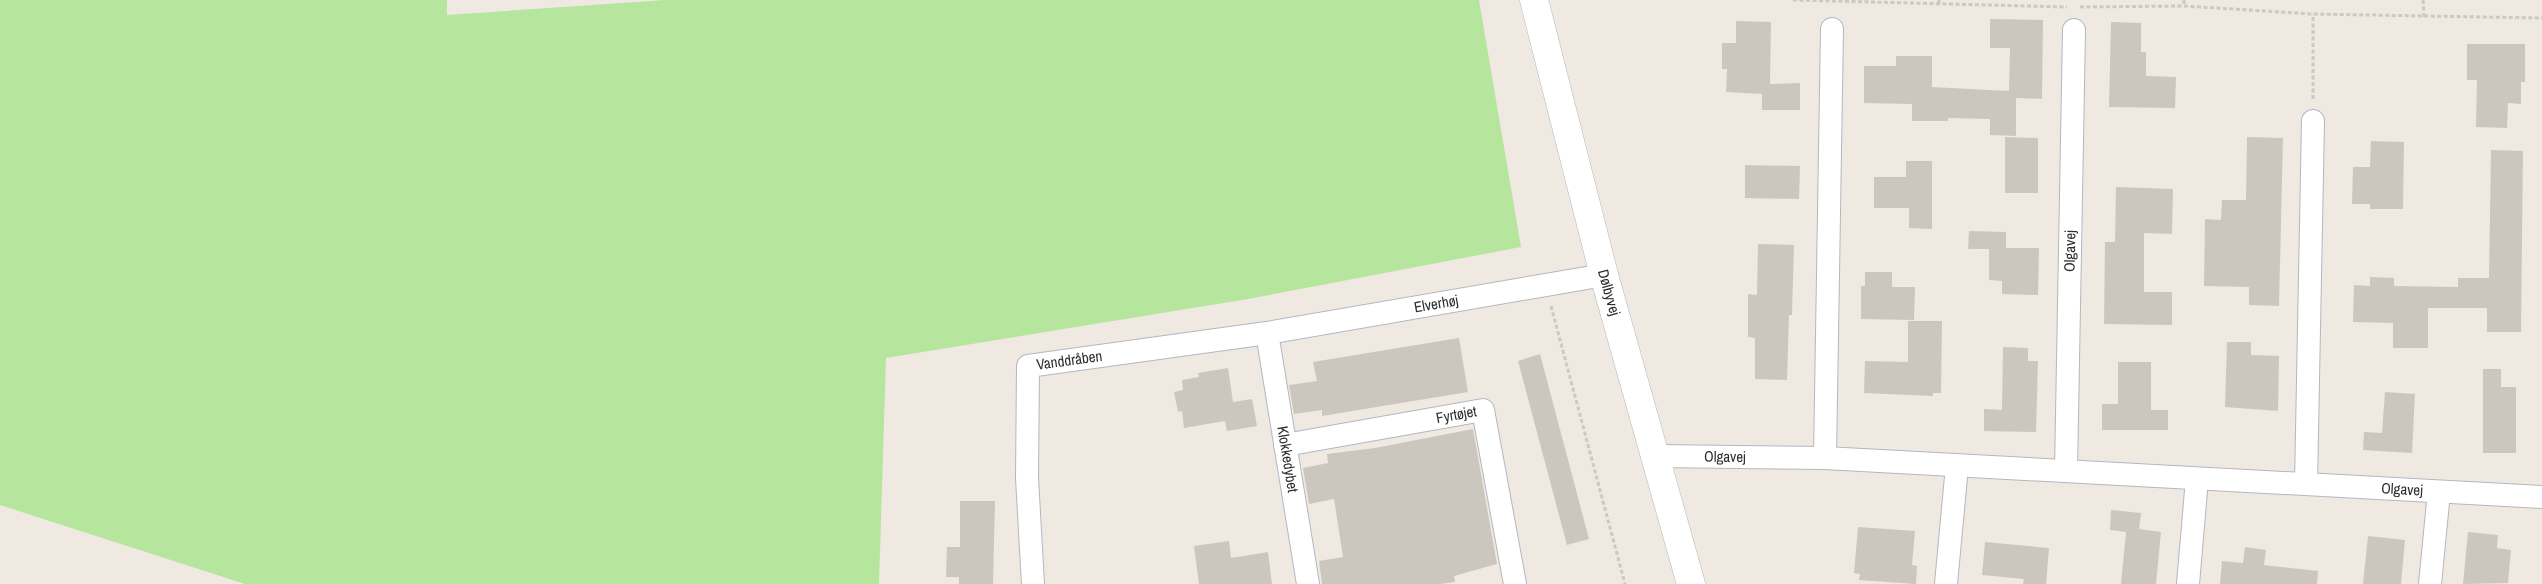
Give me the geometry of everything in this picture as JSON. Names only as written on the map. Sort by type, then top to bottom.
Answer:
[{"type":"street","name":"Dølbyvej","points":[[1534,0],[1604,275],[1691,584]]},
{"type":"street","points":[[1824,458],[1832,29]]},
{"type":"street","name":"Olgavej","points":[[2066,472],[2074,30]]},
{"type":"street","points":[[2306,484],[2312,121]]},
{"type":"street","name":"Elverhøj","points":[[1267,333],[1604,275]]},
{"type":"street","name":"Klokkedybet","points":[[1267,333],[1308,584]]},
{"type":"street","name":"Vanddråben","points":[[1033,584],[1027,478],[1028,366],[1267,333]]},
{"type":"street","name":"Fyrtøjet","points":[[1285,445],[1483,410],[1515,584]]},
{"type":"street","name":"Olgavej","points":[[1655,456],[1824,458],[2542,497]]},
{"type":"street","points":[[1946,584],[1957,466]]},
{"type":"street","points":[[2188,584],[2197,479]]},
{"type":"street","name":"Olgavej","points":[[2430,584],[2439,492]]},
{"type":"path","points":[[1793,0],[1940,5],[2184,6],[2313,14],[2542,18]]},
{"type":"path","points":[[1940,0],[1940,5]]},
{"type":"path","points":[[2184,0],[2184,6]]},
{"type":"path","points":[[2423,0],[2424,17]]},
{"type":"path","points":[[2312,121],[2313,14]]},
{"type":"path","points":[[1546,286],[1625,584]]},
{"type":"green space","points":[[0,0],[447,0],[447,15],[665,0],[1479,0],[1521,247],[1248,299],[886,358],[879,584],[245,584],[0,505]]},
{"type":"building","points":[[1990,19],[2043,20],[2042,99],[2016,98],[2016,136],[1990,135],[1990,119],[1948,118],[1948,121],[1912,121],[1912,104],[1864,103],[1864,66],[1896,66],[1896,56],[1932,56],[1932,87],[2009,91],[2010,48],[1990,48]]},
{"type":"building","points":[[1736,21],[1771,22],[1770,84],[1800,83],[1800,110],[1762,110],[1762,94],[1726,92],[1727,69],[1722,69],[1722,43],[1736,43]]},
{"type":"building","points":[[2111,22],[2141,23],[2141,52],[2146,52],[2146,76],[2176,77],[2175,108],[2109,107]]},
{"type":"building","points":[[2467,44],[2525,44],[2525,82],[2521,82],[2521,104],[2508,103],[2507,128],[2476,127],[2477,80],[2467,80]]},
{"type":"building","points":[[2005,137],[2038,138],[2038,193],[2005,193]]},
{"type":"building","points":[[2247,137],[2283,138],[2279,306],[2249,305],[2249,287],[2204,286],[2205,219],[2221,220],[2222,200],[2246,200]]},
{"type":"building","points":[[2371,141],[2404,142],[2403,209],[2370,209],[2370,204],[2352,204],[2353,167],[2370,167]]},
{"type":"building","points":[[2491,150],[2523,151],[2521,332],[2487,332],[2487,308],[2428,308],[2428,348],[2393,348],[2393,323],[2353,322],[2354,285],[2370,286],[2370,277],[2394,278],[2394,286],[2458,287],[2458,278],[2489,278]]},
{"type":"building","points":[[1906,161],[1932,161],[1932,229],[1909,228],[1909,208],[1874,208],[1874,177],[1906,177]]},
{"type":"building","points":[[1745,165],[1800,166],[1799,199],[1745,198]]},
{"type":"building","points":[[2116,187],[2173,189],[2172,234],[2144,233],[2144,292],[2172,292],[2172,325],[2104,324],[2105,242],[2115,242]]},
{"type":"building","points":[[1969,231],[2006,232],[2006,248],[2039,248],[2038,295],[2002,294],[2002,281],[1989,280],[1989,249],[1968,249]]},
{"type":"building","points":[[1758,244],[1794,245],[1792,315],[1789,315],[1787,380],[1755,379],[1755,338],[1748,337],[1748,294],[1757,295]]},
{"type":"building","points":[[1865,272],[1892,272],[1892,287],[1915,287],[1914,320],[1861,319],[1861,286],[1865,286]]},
{"type":"building","points":[[1908,321],[1942,321],[1941,393],[1933,393],[1933,396],[1864,393],[1865,361],[1908,362]]},
{"type":"building","points":[[1459,338],[1468,392],[1322,416],[1322,410],[1294,414],[1289,385],[1317,381],[1313,362]]},
{"type":"building","points":[[2227,342],[2251,342],[2251,355],[2279,356],[2278,411],[2225,407]]},
{"type":"building","points":[[2003,347],[2028,348],[2028,361],[2038,361],[2036,432],[1984,431],[1984,409],[2002,410]]},
{"type":"building","points":[[1540,354],[1589,539],[1567,545],[1518,361]]},
{"type":"building","points":[[2118,362],[2151,362],[2151,410],[2168,410],[2168,430],[2102,430],[2102,404],[2118,404]]},
{"type":"building","points":[[1228,368],[1233,402],[1252,399],[1257,426],[1227,431],[1225,421],[1184,428],[1182,411],[1178,412],[1174,392],[1183,390],[1182,380],[1199,377],[1198,373]]},
{"type":"building","points":[[2483,369],[2501,369],[2501,387],[2516,387],[2516,453],[2483,453]]},
{"type":"building","points":[[2385,392],[2415,394],[2412,453],[2363,450],[2364,432],[2382,433]]},
{"type":"building","points":[[1473,429],[1497,564],[1454,576],[1455,582],[1440,584],[1322,584],[1319,561],[1343,557],[1334,499],[1309,504],[1303,468],[1328,463],[1327,454],[1375,448]]},
{"type":"building","points":[[960,501],[995,501],[993,584],[959,584],[959,577],[946,577],[947,547],[960,547]]},
{"type":"building","points":[[2111,510],[2141,513],[2139,529],[2161,532],[2156,584],[2121,584],[2126,532],[2110,530]]},
{"type":"building","points":[[1858,527],[1915,531],[1912,565],[1917,566],[1916,584],[1859,580],[1860,574],[1854,573]]},
{"type":"building","points":[[2468,532],[2498,535],[2497,548],[2511,550],[2508,583],[2463,584]]},
{"type":"building","points":[[2368,536],[2405,540],[2401,584],[2363,584]]},
{"type":"building","points":[[1229,541],[1231,558],[1268,552],[1272,584],[1199,584],[1194,546]]},
{"type":"building","points":[[1985,542],[2049,548],[2046,584],[2023,584],[2024,579],[1982,575]]},
{"type":"building","points":[[2245,547],[2266,550],[2264,565],[2318,571],[2317,584],[2220,584],[2222,561],[2243,563]]}]
